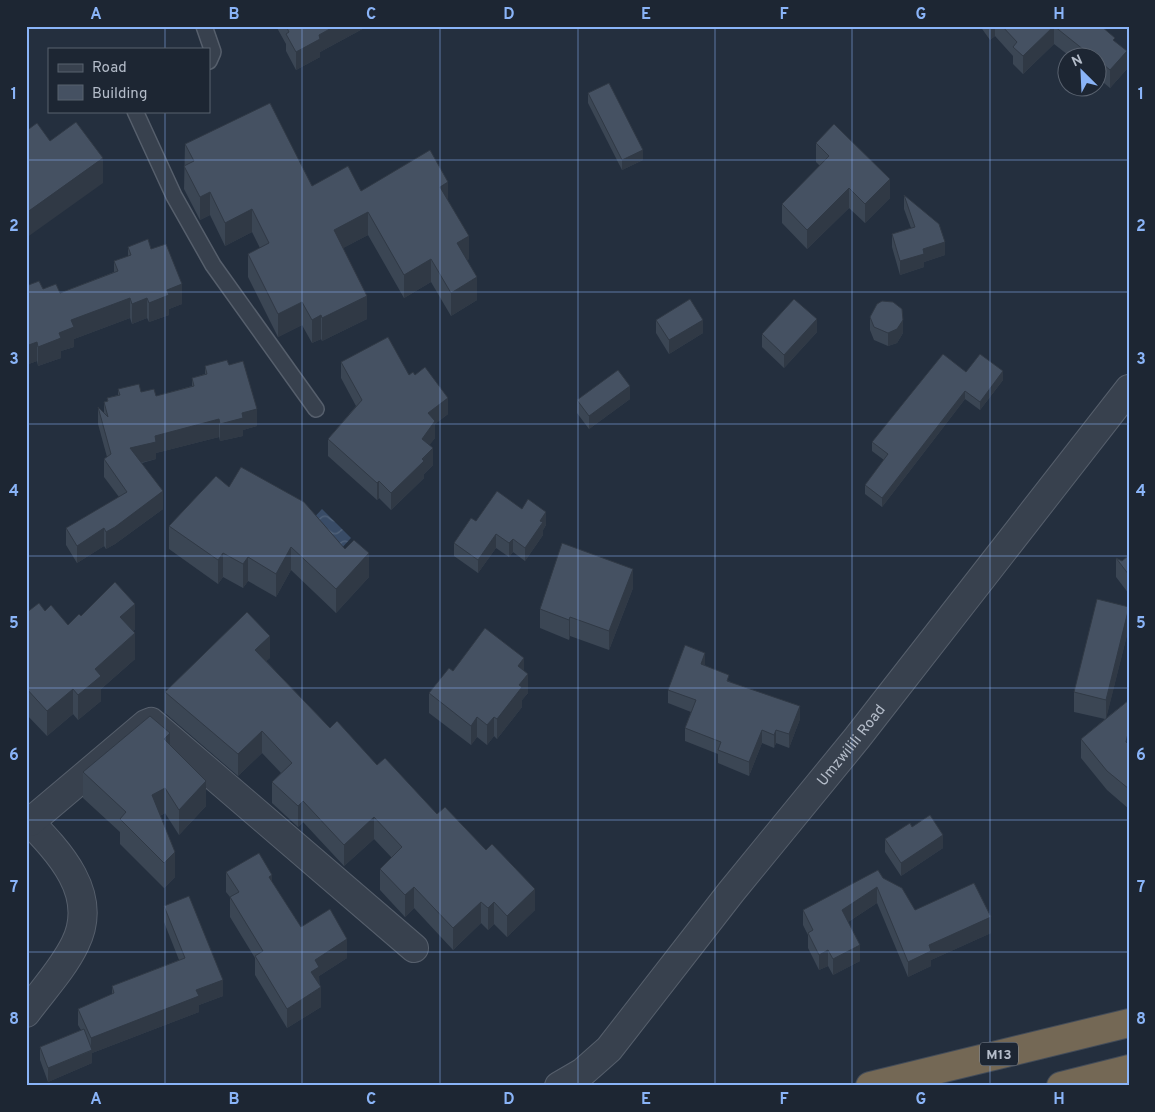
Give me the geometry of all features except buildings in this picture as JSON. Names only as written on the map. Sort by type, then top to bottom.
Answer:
[{"type":"highway","name":"M13","points":[[870,1086],[1129,1023]]},
{"type":"highway","points":[[1061,1086],[1129,1069]]},
{"type":"street","name":"Umzwilili Road","points":[[560,1086],[583,1072],[609,1049],[731,892],[858,738],[1129,389]]},
{"type":"street","points":[[26,1013],[75,944],[82,923],[83,908],[81,891],[71,872],[28,820],[146,724],[151,722],[414,948]]},
{"type":"lane","points":[[204,26],[213,52],[210,59]]},
{"type":"lane","points":[[135,112],[174,196],[213,265],[316,409]]},
{"type":"water","points":[[322,509],[351,538],[338,552],[310,522]]}]
